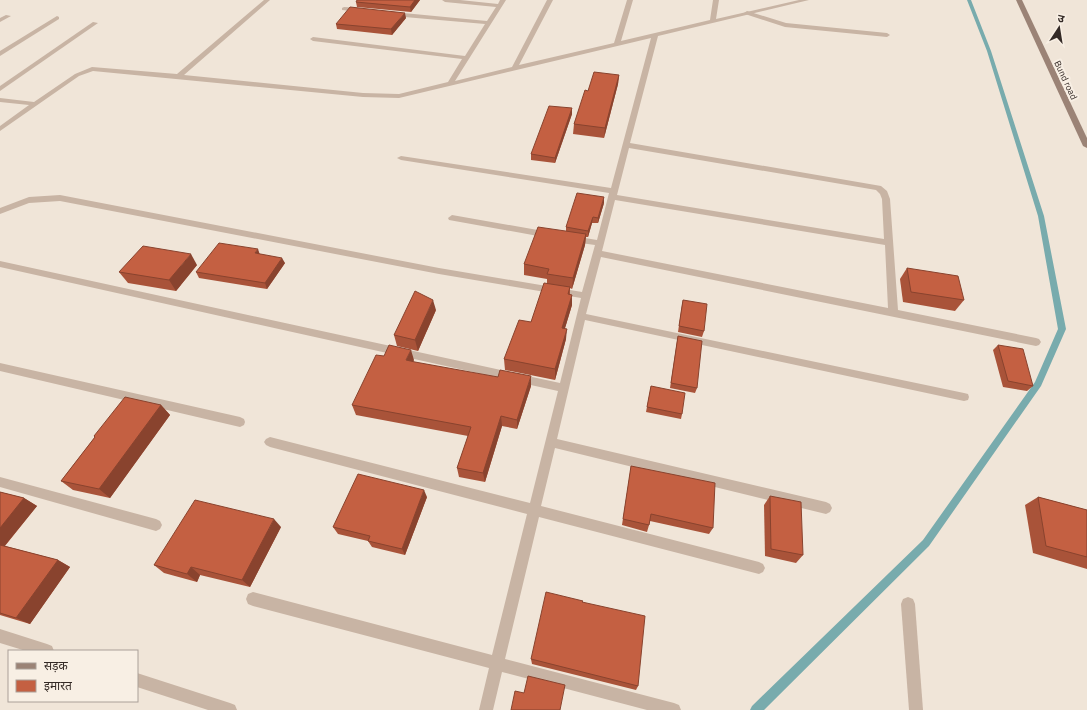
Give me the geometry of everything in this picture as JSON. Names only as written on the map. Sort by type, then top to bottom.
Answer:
[{"type":"street","points":[[178,77],[267,0]]},
{"type":"street","points":[[446,0],[501,3],[450,84]]},
{"type":"street","points":[[514,69],[550,0]]},
{"type":"street","points":[[617,44],[630,0]]},
{"type":"street","points":[[712,21],[716,0]]},
{"type":"street","points":[[0,129],[77,75],[92,69],[384,96],[399,96],[806,0]]},
{"type":"street","name":"Bund road","points":[[1019,0],[1087,146]]},
{"type":"street","points":[[344,9],[367,11]]},
{"type":"street","points":[[390,13],[488,23]]},
{"type":"street","points":[[748,13],[785,26],[887,35]]},
{"type":"street","points":[[0,20],[8,16]]},
{"type":"street","points":[[0,54],[57,18]]},
{"type":"street","points":[[0,89],[95,23]]},
{"type":"street","points":[[486,710],[552,442],[586,296],[655,35]]},
{"type":"street","points":[[313,39],[466,58]]},
{"type":"street","points":[[0,100],[34,104]]},
{"type":"street","points":[[626,145],[878,188],[884,193],[886,199],[893,314]]},
{"type":"street","points":[[402,158],[889,243]]},
{"type":"street","points":[[0,211],[23,201],[41,197],[60,198],[439,271],[586,296]]},
{"type":"street","points":[[452,218],[599,248],[893,314],[1036,342]]},
{"type":"street","points":[[0,264],[564,388]]},
{"type":"street","points":[[582,316],[964,397]]},
{"type":"street","points":[[0,367],[240,422]]},
{"type":"street","points":[[270,442],[534,512],[759,568]]},
{"type":"street","points":[[552,442],[826,508]]},
{"type":"street","points":[[0,482],[156,525]]},
{"type":"street","points":[[253,599],[674,710]]},
{"type":"street","points":[[908,604],[916,710]]},
{"type":"street","points":[[0,636],[44,650]]},
{"type":"street","points":[[138,680],[230,710]]},
{"type":"building","points":[[357,0],[415,0],[410,7],[356,2]]},
{"type":"building","points":[[350,7],[405,13],[391,29],[336,24]]},
{"type":"building","points":[[594,72],[619,75],[605,128],[574,124],[585,90],[588,91]]},
{"type":"building","points":[[549,106],[572,108],[555,158],[531,154]]},
{"type":"building","points":[[577,193],[604,197],[598,218],[593,217],[588,231],[566,227]]},
{"type":"building","points":[[538,227],[586,234],[573,278],[547,274],[549,269],[524,264]]},
{"type":"building","points":[[219,243],[258,249],[255,253],[282,258],[265,283],[196,272]]},
{"type":"building","points":[[143,246],[191,254],[169,280],[119,272]]},
{"type":"building","points":[[907,268],[958,276],[964,300],[911,292]]},
{"type":"building","points":[[544,283],[570,287],[568,294],[572,295],[562,328],[567,329],[555,369],[504,359],[519,320],[531,322]]},
{"type":"building","points":[[415,291],[433,300],[415,340],[394,335]]},
{"type":"building","points":[[683,300],[707,304],[704,331],[679,326]]},
{"type":"building","points":[[678,336],[702,341],[697,388],[671,383]]},
{"type":"building","points":[[389,345],[411,350],[406,360],[415,362],[498,377],[500,370],[531,376],[517,420],[501,416],[483,473],[457,468],[471,427],[352,405],[376,355],[384,356]]},
{"type":"building","points":[[998,345],[1023,349],[1033,386],[1008,381]]},
{"type":"building","points":[[651,386],[685,393],[682,414],[647,407]]},
{"type":"building","points":[[125,397],[161,405],[99,489],[61,481],[95,437],[94,436]]},
{"type":"building","points":[[631,466],[715,483],[713,528],[651,514],[649,525],[623,519]]},
{"type":"building","points":[[358,474],[424,490],[402,549],[368,541],[370,536],[333,527]]},
{"type":"building","points":[[0,492],[24,498],[0,528]]},
{"type":"building","points":[[770,496],[801,502],[803,555],[771,549]]},
{"type":"building","points":[[1038,497],[1087,510],[1087,557],[1046,546]]},
{"type":"building","points":[[195,500],[274,519],[242,580],[191,567],[187,574],[154,565]]},
{"type":"building","points":[[0,545],[58,560],[16,618],[0,613]]},
{"type":"building","points":[[546,592],[583,601],[582,602],[645,616],[638,686],[531,659]]},
{"type":"building","points":[[528,676],[565,685],[560,710],[511,710],[515,691],[524,693]]},
{"type":"waterway","points":[[756,710],[926,543],[1038,384],[1062,329],[1041,216],[989,51],[969,0]]}]
